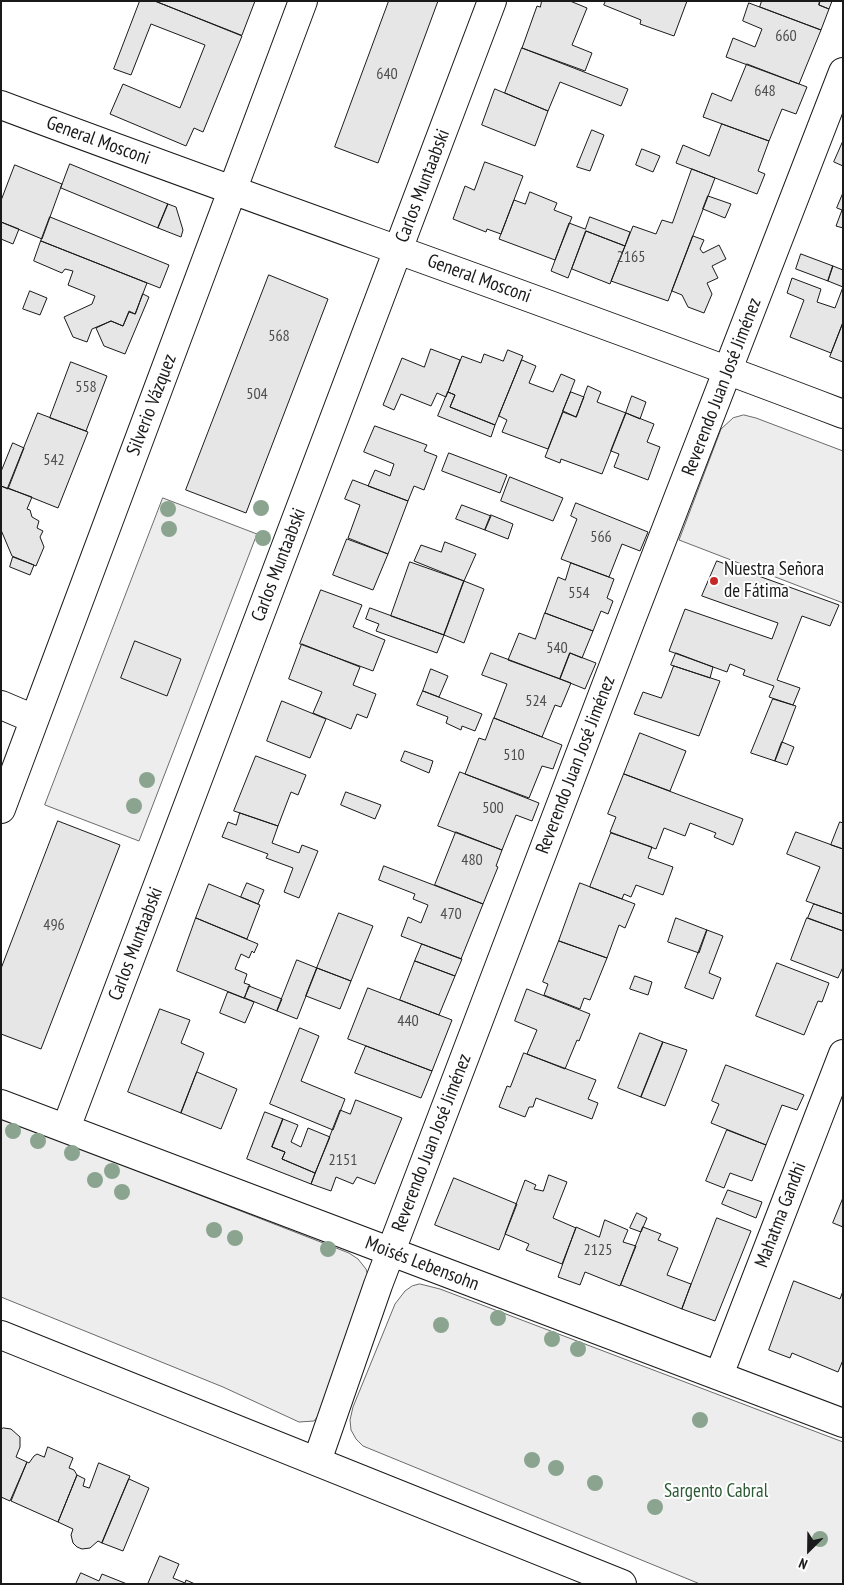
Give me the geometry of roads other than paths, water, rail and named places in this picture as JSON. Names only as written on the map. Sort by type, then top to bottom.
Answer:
[{"type":"street","name":"Silverio Vázquez","points":[[1,809],[303,1]]},
{"type":"street","name":"Carlos Muntaabski","points":[[66,1128],[492,1]]},
{"type":"street","name":"Reverendo Juan José Jiménez","points":[[318,1461],[391,1252],[843,72]]},
{"type":"street","name":"General Mosconi","points":[[1,105],[843,414]]},
{"type":"street","points":[[1,705],[34,719]]},
{"type":"street","name":"Mahatma Gandhi","points":[[719,1375],[843,1054]]},
{"type":"street","name":"Moisés Lebensohn","points":[[1,1104],[843,1423]]},
{"type":"street","points":[[1,1335],[622,1584]]},
{"type":"place","name":"Nuestra Señora de Fátima","points":[[714,581]]},
{"type":"park label","name":"Sargento Cabral","points":[[716,1492]]}]
